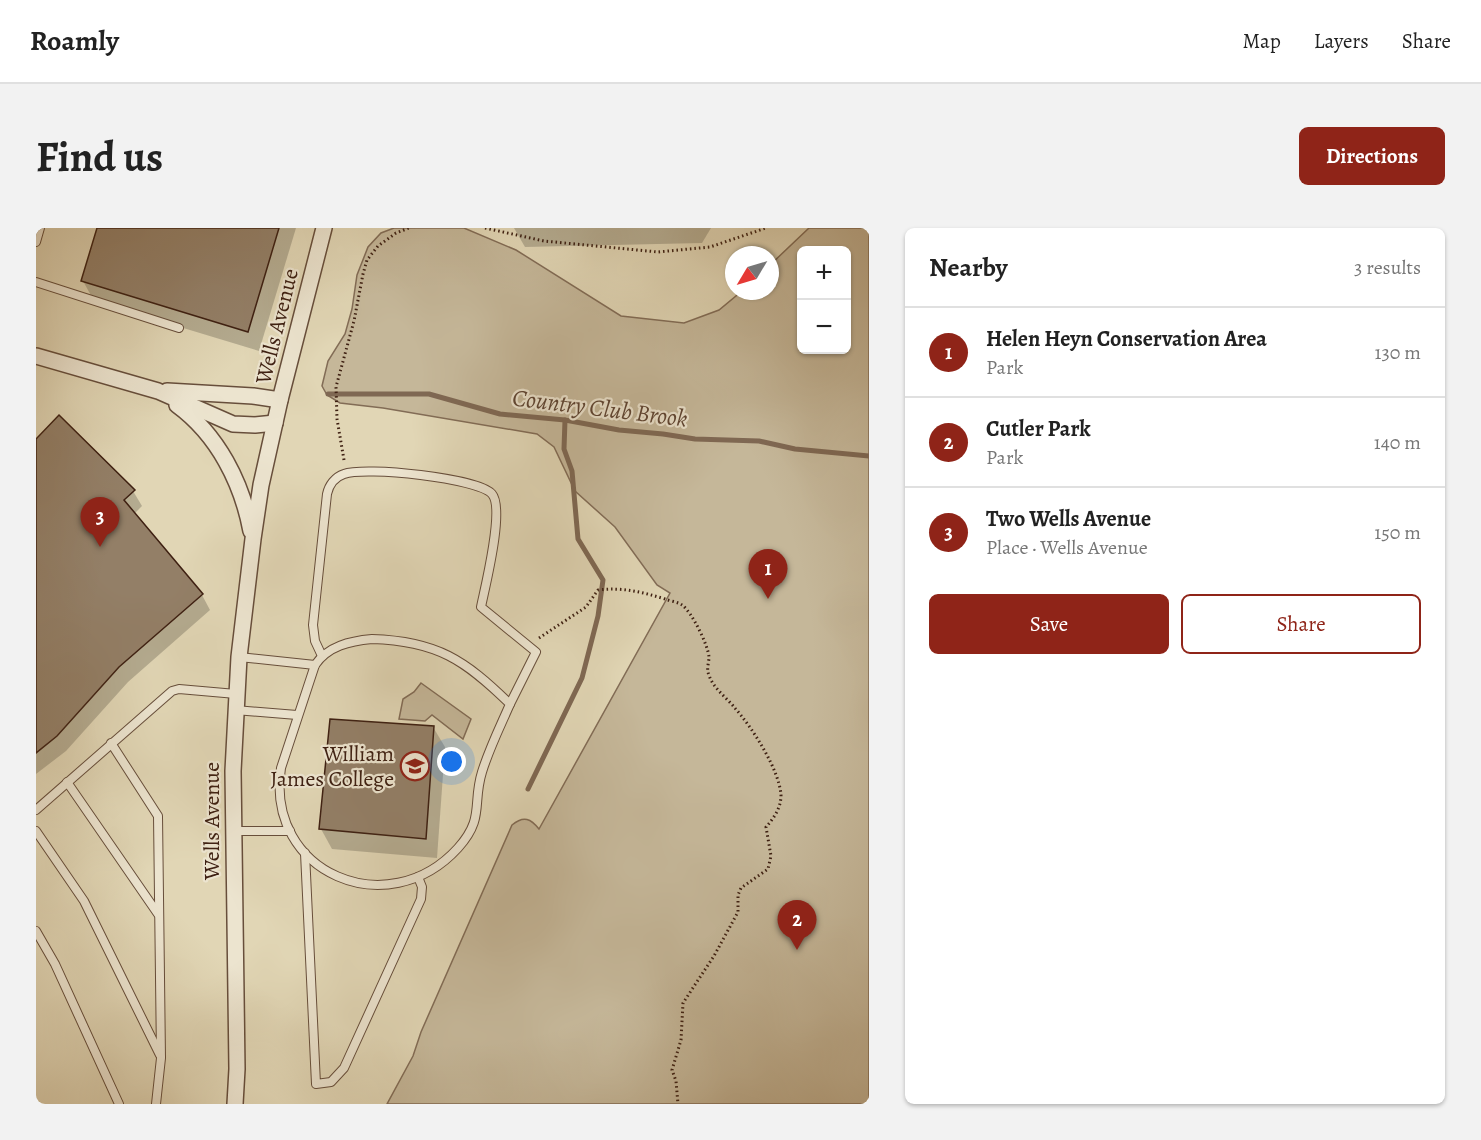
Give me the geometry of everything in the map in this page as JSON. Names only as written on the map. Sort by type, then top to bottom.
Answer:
[{"type":"street","name":"Wells Avenue","points":[[234,1104],[237,1069],[233,831],[235,710],[239,657],[252,539],[274,423],[324,228]]},
{"type":"street","name":"Wells Avenue","points":[[36,356],[158,391],[233,424],[274,423]]},
{"type":"street","name":"Wells Avenue","points":[[158,391],[253,396],[280,400]]},
{"type":"street","name":"Wells Avenue","points":[[158,391],[183,409],[212,439],[237,483],[252,539]]},
{"type":"lane","points":[[36,242],[40,228]]},
{"type":"lane","points":[[36,282],[179,328]]},
{"type":"lane","points":[[322,656],[315,641],[313,625],[327,494],[335,479],[347,473],[377,471],[434,477],[484,488],[493,495],[496,505],[496,530],[481,607],[536,652],[510,704],[483,768],[479,785],[477,815],[473,826],[453,853],[418,877],[394,884],[369,885],[344,879],[327,871],[304,853],[290,831],[283,810],[280,776],[297,715],[315,665],[322,656],[348,642],[372,639],[398,640],[425,645],[451,656],[475,672],[510,704]]},
{"type":"lane","points":[[239,657],[315,665]]},
{"type":"lane","points":[[36,810],[175,690],[236,694]]},
{"type":"lane","points":[[235,710],[297,715]]},
{"type":"lane","points":[[111,743],[158,816],[161,1058],[156,1104]]},
{"type":"lane","points":[[68,782],[159,916]]},
{"type":"lane","points":[[36,831],[84,901],[161,1058]]},
{"type":"lane","points":[[233,831],[290,831]]},
{"type":"lane","points":[[304,853],[316,1084],[331,1082],[344,1068],[421,899],[422,887],[418,877]]},
{"type":"lane","points":[[36,931],[55,964],[119,1104]]},
{"type":"path","points":[[347,473],[337,419],[336,387],[354,321],[367,260],[372,252],[388,238],[409,228]]},
{"type":"path","points":[[485,228],[544,241],[658,252],[710,247],[766,228]]},
{"type":"path","points":[[528,645],[586,607],[598,590],[612,588],[647,592],[682,604],[700,631],[709,656],[709,675],[765,752],[777,777],[781,796],[776,815],[766,827],[771,856],[768,869],[741,888],[738,895],[738,912],[714,956],[683,1003],[681,1040],[672,1070],[676,1081],[678,1104]]},
{"type":"shaded area","points":[[394,228],[464,228],[516,250],[621,316],[684,323],[719,310],[731,300],[779,300],[779,256],[809,228],[869,228],[869,1104],[387,1104],[413,1056],[421,1032],[512,825],[524,819],[539,829],[670,593],[657,585],[615,527],[575,491],[554,447],[537,434],[340,403],[327,395],[322,386],[328,361],[345,334],[352,309],[357,275],[368,247],[381,233]]},
{"type":"shaded area","points":[[421,683],[471,719],[463,739],[432,715],[425,721],[399,719],[403,699],[414,692]]},
{"type":"building","points":[[97,228],[279,228],[248,332],[81,281]]},
{"type":"building","points":[[59,415],[135,490],[124,500],[203,594],[119,667],[57,736],[36,753],[36,439]]},
{"type":"building","points":[[330,719],[434,726],[426,839],[319,829]]},
{"type":"waterway","name":"Country Club Brook","points":[[328,394],[429,394],[500,414],[565,420],[619,430],[695,439],[759,441],[795,449],[869,456]]},
{"type":"waterway","points":[[528,789],[582,678],[598,616],[603,580],[578,539],[572,471],[564,449],[565,420]]},
{"type":"place","name":"Two Wells Avenue","points":[[100,547]]},
{"type":"place","name":"Helen Heyn Conservation Area","points":[[768,599]]},
{"type":"place","name":"William James College","points":[[415,766]]},
{"type":"place","name":"Cutler Park","points":[[797,950]]}]
